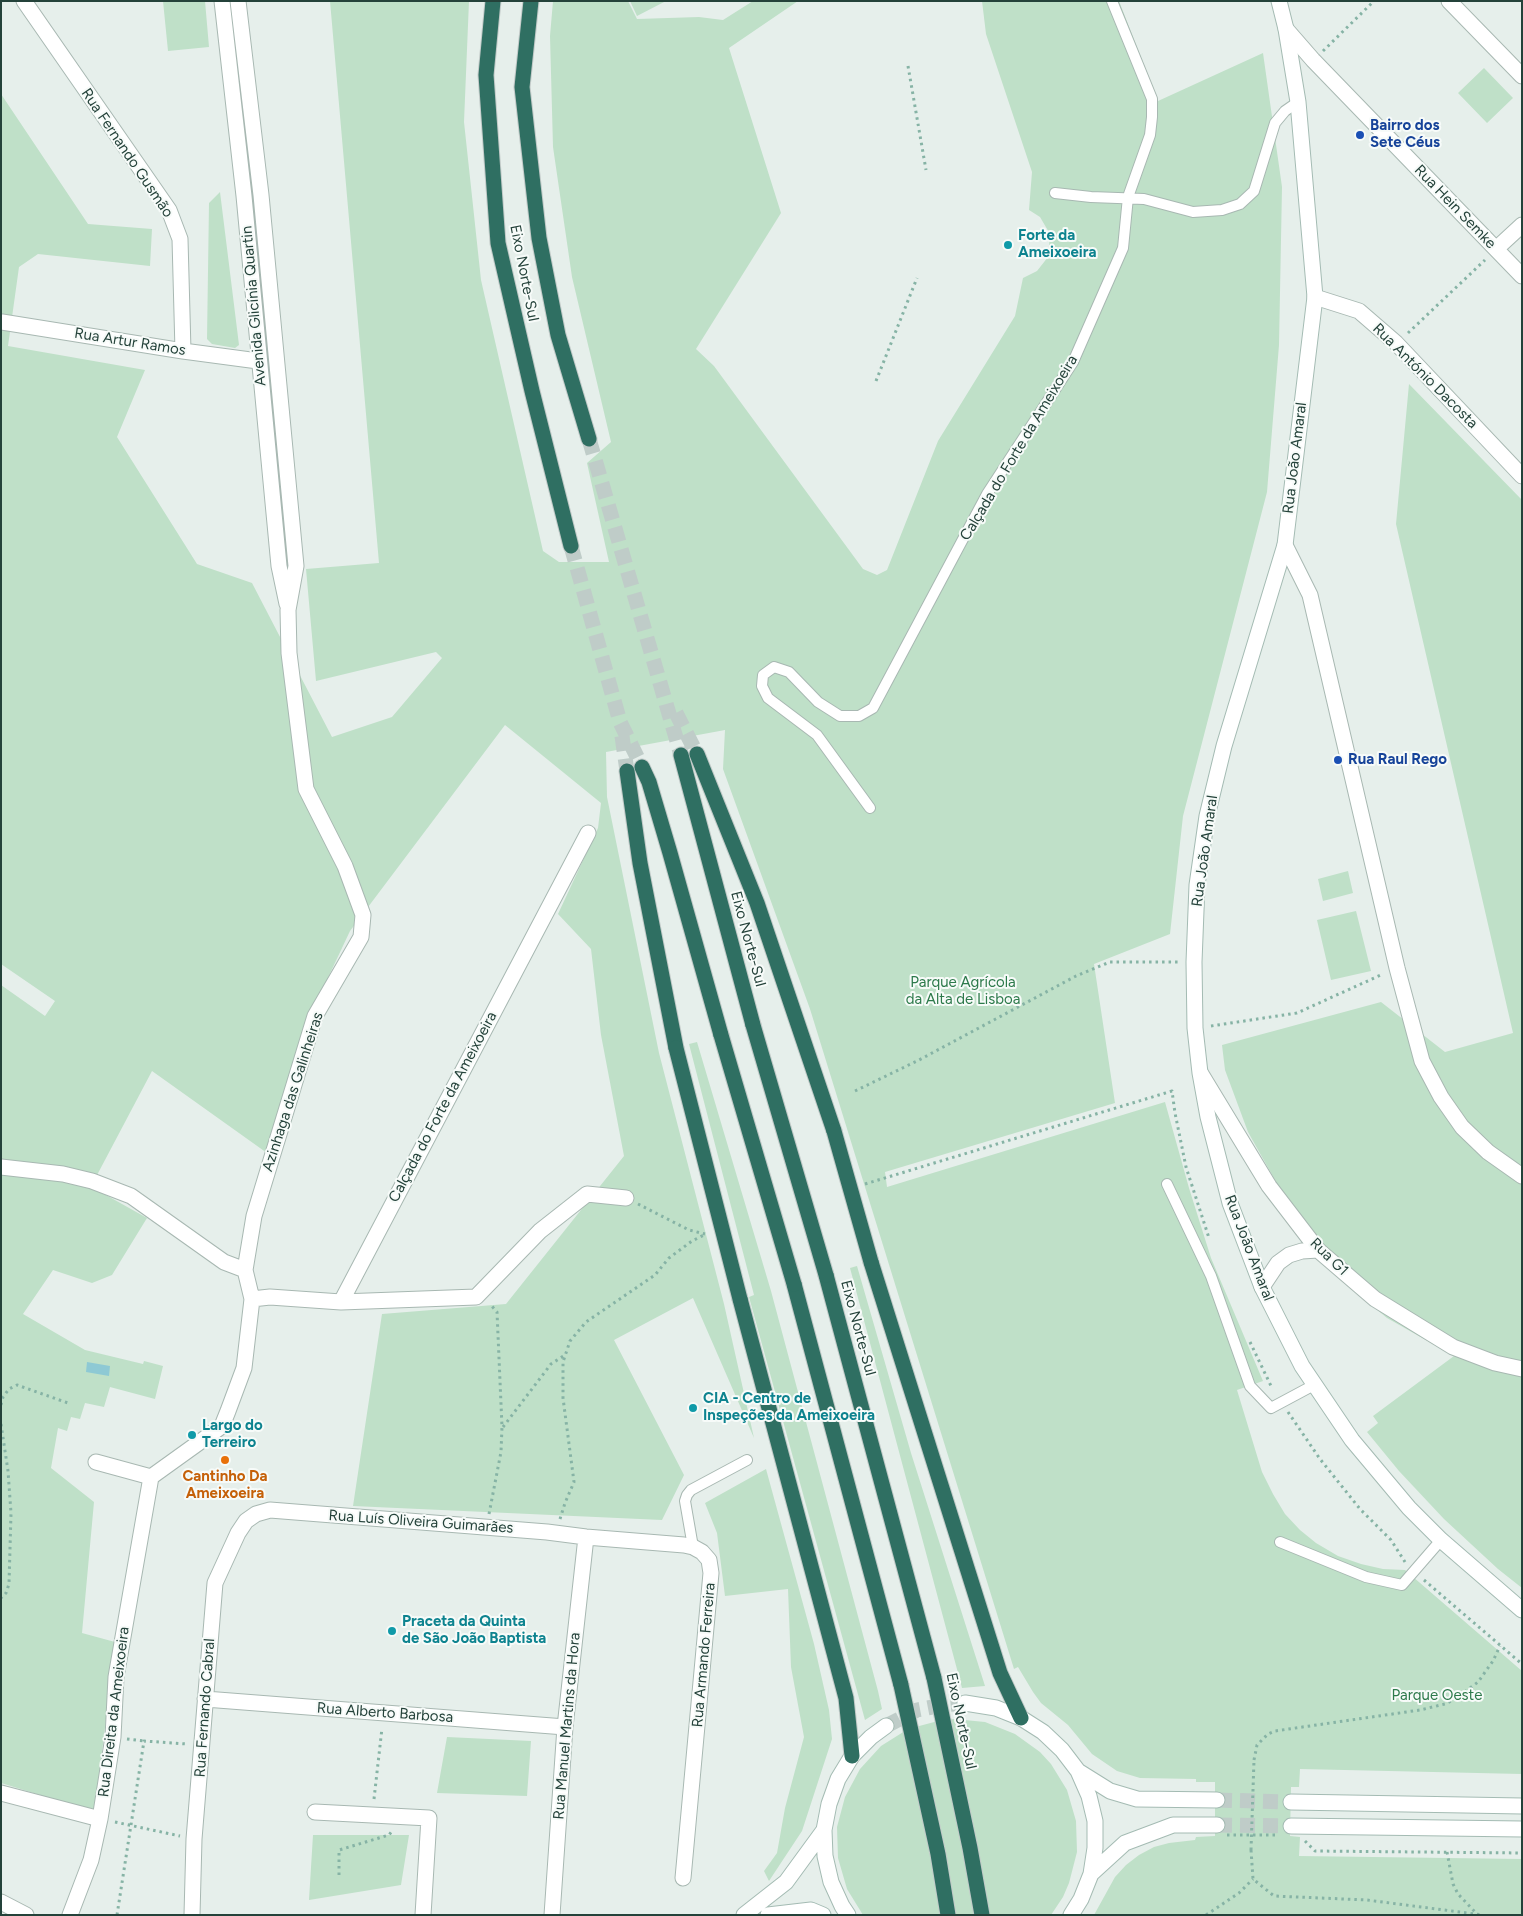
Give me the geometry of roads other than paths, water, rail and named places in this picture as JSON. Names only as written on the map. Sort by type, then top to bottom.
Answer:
[{"type":"highway","name":"Eixo Norte-Sul","points":[[493,1],[486,75],[498,243],[532,391],[571,546]]},
{"type":"highway","name":"Eixo Norte-Sul","points":[[531,1],[522,87],[539,238],[558,335],[589,439]]},
{"type":"highway","name":"Eixo Norte-Sul","points":[[982,1915],[970,1848],[934,1678],[826,1275],[753,1025],[689,754],[757,903],[834,1131],[871,1262],[1000,1673],[1020,1718]]},
{"type":"highway","points":[[642,768],[649,782],[670,853],[794,1284],[902,1685],[938,1854],[948,1915]]},
{"type":"highway","points":[[627,772],[640,863],[676,1048],[740,1299],[846,1698],[852,1756]]},
{"type":"street","name":"Rua Fernando Gusmão","points":[[24,1],[170,210],[180,239],[183,351]]},
{"type":"street","name":"Avenida Glicínia Quartin","points":[[222,1],[244,196],[258,361],[279,566],[288,610],[289,653],[306,789],[345,866]]},
{"type":"street","name":"Avenida Glicínia Quartin","points":[[238,1],[261,195],[296,566],[288,610]]},
{"type":"street","name":"Rua João Amaral","points":[[1279,1],[1286,28],[1298,102],[1315,297],[1285,545],[1224,746],[1207,816],[1197,885],[1194,962],[1195,1028],[1200,1073],[1210,1126],[1230,1203],[1262,1286],[1281,1327],[1314,1385],[1352,1440],[1380,1475],[1441,1540],[1522,1610]]},
{"type":"street","points":[[1449,1],[1522,76]]},
{"type":"street","name":"Rua Hein Semke","points":[[1286,28],[1313,60],[1522,276]]},
{"type":"street","points":[[1496,249],[1522,225]]},
{"type":"street","name":"Rua António Dacosta","points":[[1315,297],[1359,311],[1396,344],[1522,476]]},
{"type":"street","name":"Rua Artur Ramos","points":[[2,322],[258,361]]},
{"type":"street","points":[[1285,545],[1310,595],[1397,968],[1422,1062],[1441,1097],[1462,1127],[1488,1152],[1522,1176]]},
{"type":"street","name":"Calçada do Forte da Ameixoeira","points":[[342,1302],[588,833]]},
{"type":"street","name":"Azinhaga das Galinheiras","points":[[252,1300],[245,1270],[254,1216],[315,1016],[361,937],[363,915],[345,866]]},
{"type":"street","name":"Rua G1","points":[[1200,1073],[1269,1186],[1318,1250],[1374,1299],[1452,1347],[1495,1363],[1522,1370]]},
{"type":"street","points":[[1,1168],[63,1174],[92,1181],[131,1196],[224,1262],[245,1270]]},
{"type":"street","points":[[96,1462],[151,1477],[222,1426],[244,1368],[252,1300],[270,1298],[342,1302],[476,1297],[540,1231],[587,1194],[626,1198]]},
{"type":"street","points":[[1262,1286],[1278,1264],[1289,1255],[1302,1251],[1318,1250]]},
{"type":"street","name":"Rua Direita da Ameixoeira","points":[[70,1915],[91,1860],[100,1818],[113,1737],[116,1677],[151,1477]]},
{"type":"street","name":"Rua Luís Oliveira Guimarães","points":[[256,1514],[270,1510],[487,1527],[586,1537]]},
{"type":"street","name":"Rua Fernando Cabral","points":[[192,1915],[194,1839],[215,1583],[238,1533],[246,1521],[256,1514]]},
{"type":"street","points":[[586,1537],[693,1547]]},
{"type":"street","name":"Rua Manuel Martins da Hora","points":[[552,1915],[565,1727],[586,1537]]},
{"type":"street","name":"Rua Armando Ferreira","points":[[683,1878],[711,1573],[709,1560],[702,1552],[693,1547]]},
{"type":"street","name":"Rua Alberto Barbosa","points":[[205,1699],[565,1727]]},
{"type":"street","points":[[965,1703],[996,1708],[1020,1718],[1043,1732],[1056,1744],[1078,1771],[1089,1796],[1095,1821],[1095,1848],[1091,1874],[1081,1899],[1071,1915]]},
{"type":"street","points":[[848,1915],[831,1882],[825,1856],[824,1830],[829,1804],[838,1779],[852,1756],[871,1737],[886,1726]]},
{"type":"street","points":[[1078,1771],[1110,1792],[1137,1799],[1217,1800]]},
{"type":"street","points":[[1,1793],[100,1818]]},
{"type":"street","points":[[1291,1802],[1522,1806]]},
{"type":"street","points":[[315,1812],[429,1818],[423,1915]]},
{"type":"street","points":[[1091,1874],[1125,1843],[1173,1824],[1219,1830]]},
{"type":"street","points":[[1290,1832],[1522,1829]]},
{"type":"street","points":[[744,1915],[786,1882],[824,1830]]},
{"type":"street","points":[[1,1902],[26,1915]]},
{"type":"street","points":[[768,1915],[811,1910],[823,1915]]},
{"type":"lane","name":"Calçada do Forte da Ameixoeira","points":[[870,808],[817,735],[768,698],[762,686],[763,675],[774,668],[788,672],[818,702],[840,716],[859,716],[873,708],[988,494],[1073,362],[1123,248],[1128,197],[1150,135],[1152,117],[1152,99],[1112,1]]},
{"type":"lane","points":[[225,24],[240,24]]},
{"type":"lane","points":[[1055,193],[1091,197],[1144,199],[1193,212],[1222,210],[1240,204],[1254,191],[1275,123],[1285,111],[1298,102]]},
{"type":"lane","points":[[258,361],[277,363]]},
{"type":"lane","points":[[1168,1184],[1211,1276],[1250,1386],[1271,1408],[1314,1385]]},
{"type":"lane","points":[[693,1547],[685,1501],[687,1495],[691,1490],[747,1460]]},
{"type":"lane","points":[[1280,1542],[1366,1577],[1402,1585],[1441,1540]]},
{"type":"water","points":[[87,1362],[110,1366],[109,1376],[86,1372]]},
{"type":"tunnel","points":[[589,439],[681,755]]},
{"type":"tunnel","points":[[571,546],[620,722],[642,767]]},
{"type":"tunnel","points":[[676,713],[697,754]]},
{"type":"tunnel","points":[[622,736],[627,771]]},
{"type":"tunnel","points":[[886,1726],[917,1710],[965,1703]]},
{"type":"tunnel","points":[[1217,1800],[1291,1802]]},
{"type":"tunnel","points":[[1217,1825],[1291,1826]]},
{"type":"place","name":"Bairro dos Sete Céus","points":[[1360,135]]},
{"type":"place","name":"Forte da Ameixoeira","points":[[1008,245]]},
{"type":"place","name":"Rua Raul Rego","points":[[1338,760]]},
{"type":"place","name":"CIA - Centro de Inspeções da Ameixoeira","points":[[693,1408]]},
{"type":"place","name":"Largo do Terreiro","points":[[192,1435]]},
{"type":"place","name":"Cantinho Da Ameixoeira","points":[[225,1460]]},
{"type":"place","name":"Praceta da Quinta de São João Baptista","points":[[392,1631]]},
{"type":"park label","name":"Parque Agrícola da Alta de Lisboa","points":[[963,992]]},
{"type":"park label","name":"Parque Oeste","points":[[1437,1696]]}]
